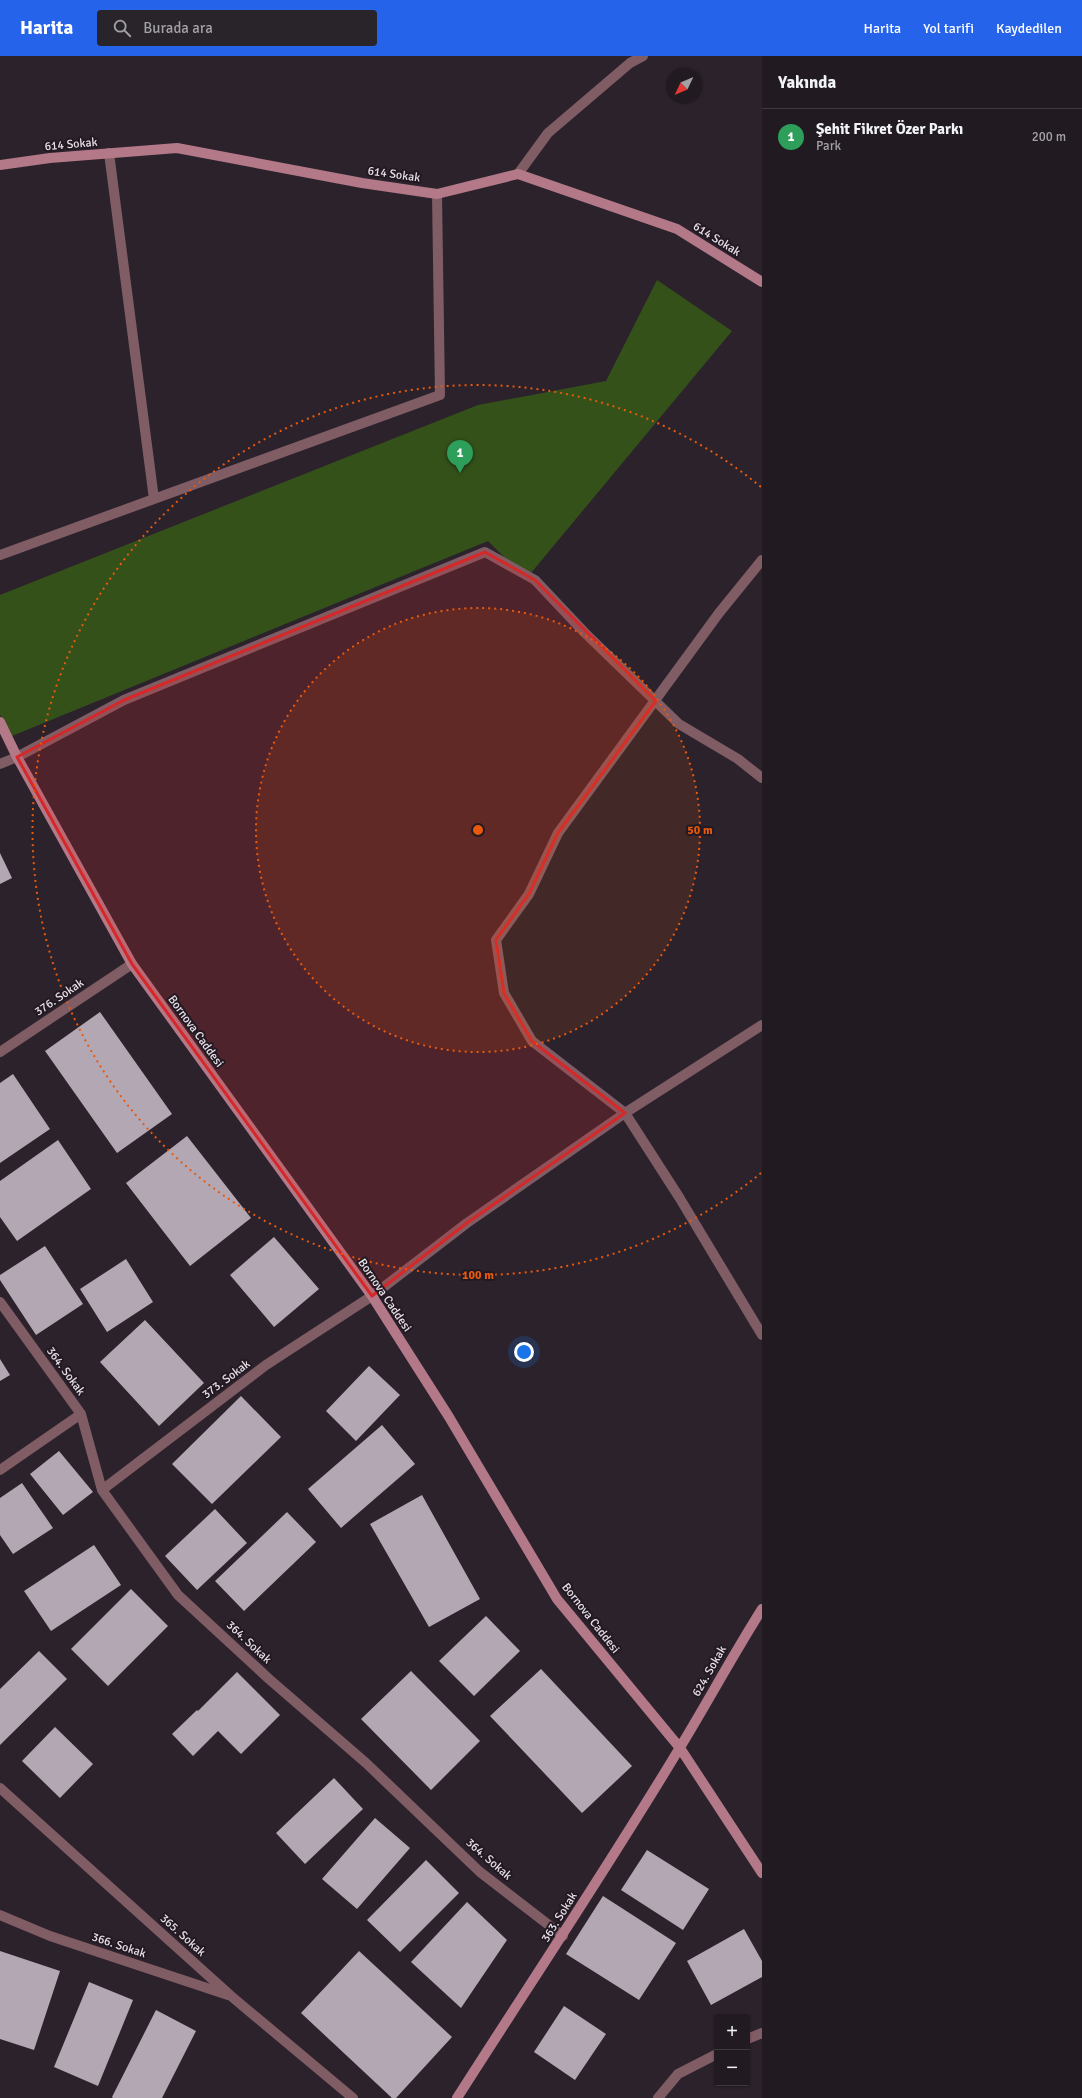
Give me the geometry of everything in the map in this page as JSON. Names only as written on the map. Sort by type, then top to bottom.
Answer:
[{"type":"street","points":[[518,174],[548,133],[630,63],[643,56]]},
{"type":"street","name":"614 Sokak","points":[[0,165],[50,158],[178,148],[362,183],[437,194],[518,174],[677,230],[762,282]]},
{"type":"street","points":[[109,153],[154,498]]},
{"type":"street","points":[[0,555],[440,395],[437,194]]},
{"type":"street","points":[[0,764],[17,757],[124,700],[485,552],[535,580],[585,633],[679,724],[738,759],[762,778]]},
{"type":"street","points":[[762,560],[719,613],[558,833],[529,894],[496,940],[504,994],[532,1041],[625,1113],[679,1197],[762,1335]]},
{"type":"street","name":"Bornova Caddesi","points":[[0,722],[17,757],[132,964],[372,1296],[449,1417],[557,1599],[680,1748],[762,1874]]},
{"type":"street","name":"376. Sokak","points":[[0,1052],[132,964]]},
{"type":"street","name":"373. Sokak","points":[[102,1490],[266,1365],[372,1296],[467,1223],[625,1113],[762,1025]]},
{"type":"street","name":"364. Sokak","points":[[0,1302],[81,1414],[102,1490],[178,1595],[269,1679],[366,1763],[480,1872],[563,1936]]},
{"type":"street","points":[[0,1470],[81,1414]]},
{"type":"street","name":"624. Sokak","points":[[680,1748],[722,1673],[762,1609]]},
{"type":"street","name":"363. Sokak","points":[[457,2098],[563,1936],[680,1748]]},
{"type":"street","name":"365. Sokak","points":[[0,1788],[232,1996],[353,2098]]},
{"type":"street","name":"366. Sokak","points":[[0,1915],[50,1936],[232,1996]]},
{"type":"street","points":[[750,2038],[762,2033]]},
{"type":"street","points":[[658,2098],[678,2074],[714,2056]]},
{"type":"highlighted area","points":[[485,552],[535,580],[656,701],[558,833],[529,894],[496,940],[504,993],[532,1041],[625,1113],[467,1223],[372,1296],[132,964],[17,757],[124,700]]},
{"type":"green space","points":[[657,280],[732,331],[526,579],[488,541],[12,736],[0,715],[0,595],[478,405],[606,381]]},
{"type":"building","points":[[0,853],[12,878],[0,884]]},
{"type":"building","points":[[100,1012],[172,1114],[117,1153],[45,1051]]},
{"type":"building","points":[[13,1074],[50,1129],[0,1163],[0,1083]]},
{"type":"building","points":[[187,1136],[251,1218],[190,1266],[126,1183]]},
{"type":"building","points":[[58,1140],[91,1189],[17,1241],[0,1217],[0,1181]]},
{"type":"building","points":[[274,1237],[319,1289],[274,1327],[230,1275]]},
{"type":"building","points":[[45,1246],[83,1304],[36,1335],[0,1280],[0,1275]]},
{"type":"building","points":[[126,1259],[153,1302],[107,1332],[80,1289]]},
{"type":"building","points":[[145,1320],[204,1383],[159,1426],[100,1362]]},
{"type":"building","points":[[0,1359],[10,1375],[0,1381]]},
{"type":"building","points":[[369,1366],[400,1395],[356,1441],[326,1411]]},
{"type":"building","points":[[241,1396],[281,1437],[212,1504],[172,1464]]},
{"type":"building","points":[[382,1425],[415,1464],[341,1528],[308,1489]]},
{"type":"building","points":[[59,1451],[93,1492],[63,1515],[30,1474]]},
{"type":"building","points":[[22,1483],[53,1528],[13,1554],[0,1535],[0,1498]]},
{"type":"building","points":[[422,1495],[480,1599],[429,1627],[370,1524]]},
{"type":"building","points":[[215,1509],[247,1543],[197,1590],[165,1556]]},
{"type":"building","points":[[287,1512],[316,1542],[244,1611],[215,1581]]},
{"type":"building","points":[[94,1545],[121,1585],[51,1631],[24,1591]]},
{"type":"building","points":[[131,1589],[168,1626],[108,1686],[71,1649]]},
{"type":"building","points":[[486,1616],[520,1651],[474,1696],[439,1661]]},
{"type":"building","points":[[39,1651],[67,1679],[0,1745],[0,1689]]},
{"type":"building","points":[[541,1669],[632,1766],[582,1813],[490,1716]]},
{"type":"building","points":[[411,1671],[480,1741],[431,1790],[361,1719]]},
{"type":"building","points":[[237,1672],[280,1715],[241,1754],[218,1731],[193,1756],[172,1734],[197,1710],[198,1711]]},
{"type":"building","points":[[55,1727],[93,1764],[60,1798],[22,1761]]},
{"type":"building","points":[[334,1778],[363,1809],[305,1864],[276,1833]]},
{"type":"building","points":[[375,1818],[410,1848],[357,1909],[322,1879]]},
{"type":"building","points":[[647,1850],[709,1889],[683,1930],[621,1890]]},
{"type":"building","points":[[426,1860],[459,1893],[400,1952],[367,1920]]},
{"type":"building","points":[[603,1896],[676,1943],[639,2000],[566,1954]]},
{"type":"building","points":[[467,1902],[507,1940],[461,2008],[411,1962]]},
{"type":"building","points":[[744,1929],[762,1961],[762,1977],[711,2005],[687,1961]]},
{"type":"building","points":[[0,1951],[60,1971],[34,2050],[0,2039]]},
{"type":"building","points":[[359,1951],[452,2037],[396,2098],[392,2098],[301,2013]]},
{"type":"building","points":[[89,1982],[133,2000],[98,2086],[54,2067]]},
{"type":"building","points":[[564,2006],[606,2034],[575,2080],[534,2052]]},
{"type":"building","points":[[156,2010],[196,2031],[162,2098],[113,2098],[112,2097]]},
{"type":"place","name":"Şehit Fikret Özer Parkı","points":[[460,473]]}]
